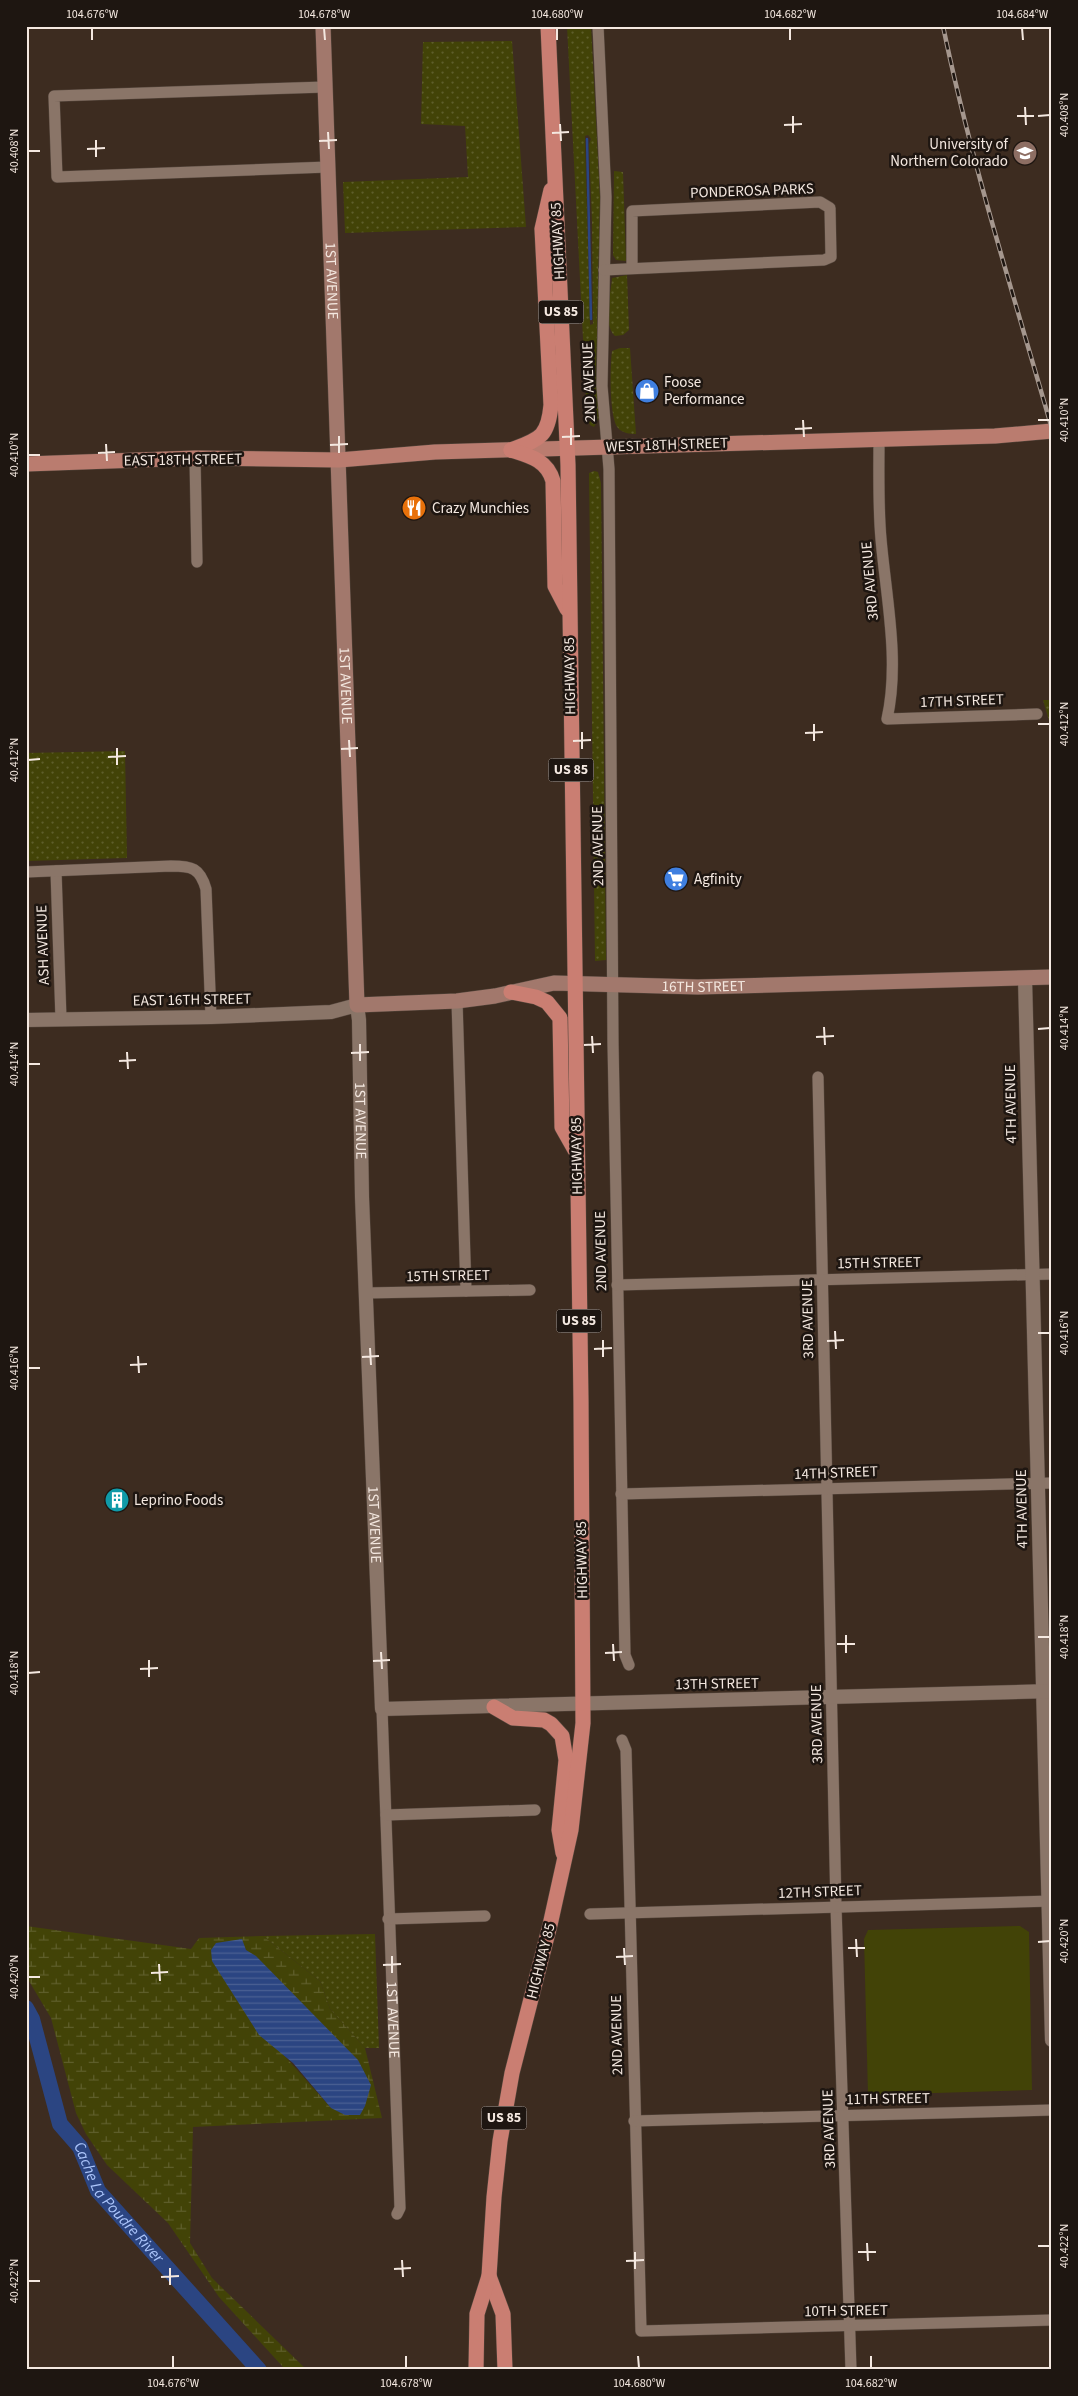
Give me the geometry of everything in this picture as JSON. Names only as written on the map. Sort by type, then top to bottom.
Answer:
[{"type":"highway","name":"HIGHWAY 85","points":[[476,2370],[477,2314],[489,2276],[500,2140],[512,2073],[565,1861],[576,1796],[583,1705],[567,449],[548,26]]},
{"type":"highway","points":[[511,450],[541,437],[547,429],[550,420],[551,405],[542,229],[555,174]]},
{"type":"highway","points":[[511,450],[538,460],[551,474],[553,482],[555,586],[569,612]]},
{"type":"highway","points":[[511,992],[536,997],[547,1002],[560,1018],[562,1127],[576,1153]]},
{"type":"highway","points":[[494,1707],[513,1718],[544,1720],[551,1724],[562,1736],[566,1760],[559,1830],[565,1861]]},
{"type":"highway","name":"HIGHWAY 85","points":[[489,2276],[503,2314],[505,2370]]},
{"type":"main road","name":"1ST AVENUE","points":[[323,26],[357,1005]]},
{"type":"main road","name":"WEST 18TH STREET","points":[[339,460],[411,453],[995,436],[1052,431]]},
{"type":"main road","name":"WEST 18TH STREET","points":[[995,436],[1024,441],[1052,442]]},
{"type":"main road","name":"EAST 18TH STREET","points":[[26,464],[195,458],[339,460]]},
{"type":"main road","name":"16TH STREET","points":[[357,1005],[457,1001],[548,984],[574,982],[698,987],[1052,977]]},
{"type":"street","name":"2ND AVENUE","points":[[598,26],[606,197],[602,386],[608,446],[614,915],[612,983],[621,1494],[625,1655],[628,1665]]},
{"type":"street","points":[[325,87],[54,96],[57,177],[328,167]]},
{"type":"street","name":"PONDEROSA PARKS","points":[[604,270],[824,260],[831,257],[830,208],[820,202],[632,210],[632,268]]},
{"type":"street","name":"3RD AVENUE","points":[[879,439],[880,536],[893,669],[891,702],[887,719]]},
{"type":"street","points":[[195,458],[197,562]]},
{"type":"street","name":"17TH STREET","points":[[887,719],[1037,714]]},
{"type":"street","points":[[26,872],[171,866],[184,866],[197,870],[203,877],[206,889],[211,1017]]},
{"type":"street","name":"ASH AVENUE","points":[[56,871],[61,1019]]},
{"type":"street","name":"4TH AVENUE","points":[[1025,978],[1033,1275],[1045,1483],[1052,2040]]},
{"type":"street","points":[[457,1001],[466,1291]]},
{"type":"street","name":"EAST 16TH STREET","points":[[26,1020],[211,1017],[330,1012],[357,1005]]},
{"type":"street","name":"1ST AVENUE","points":[[357,1005],[386,1815],[388,1919],[400,2208],[397,2214]]},
{"type":"street","name":"3RD AVENUE","points":[[818,1077],[836,1907],[851,2370]]},
{"type":"street","name":"15TH STREET","points":[[617,1285],[1052,1274]]},
{"type":"street","name":"15TH STREET","points":[[366,1293],[530,1290]]},
{"type":"street","name":"14TH STREET","points":[[621,1494],[1045,1483]]},
{"type":"street","name":"13TH STREET","points":[[382,1709],[1048,1691]]},
{"type":"street","name":"2ND AVENUE","points":[[622,1740],[626,1750],[634,2121],[641,2331]]},
{"type":"street","points":[[386,1815],[535,1810]]},
{"type":"street","name":"12TH STREET","points":[[590,1914],[1050,1901]]},
{"type":"street","points":[[388,1919],[485,1916]]},
{"type":"street","name":"11TH STREET","points":[[634,2121],[1052,2110]]},
{"type":"street","name":"10TH STREET","points":[[641,2331],[1052,2320]]},
{"type":"green space","points":[[567,26],[591,26],[600,198],[596,376],[599,418],[594,427],[590,425],[587,416]],"holes":[[[588,135],[591,139],[589,144],[593,324],[590,325],[585,136]]]},
{"type":"green space","points":[[512,41],[526,227],[345,233],[343,182],[468,177],[465,126],[421,124],[423,42]]},
{"type":"green space","points":[[614,171],[623,172],[626,261],[616,260],[613,255]]},
{"type":"green space","points":[[627,275],[629,330],[623,335],[615,336],[611,330],[608,316],[612,278]]},
{"type":"green space","points":[[620,348],[630,348],[636,434],[620,430],[613,414],[612,351]]},
{"type":"green space","points":[[598,472],[601,483],[606,960],[595,961],[589,473]]},
{"type":"green space","points":[[1043,700],[1052,700],[1052,731]]},
{"type":"green space","points":[[125,751],[127,858],[26,861],[26,753]]},
{"type":"green space","points":[[26,1926],[191,1949],[199,1938],[263,1936],[320,1981],[330,2009],[365,2048],[382,2118],[193,2127],[190,2243],[212,2278],[307,2370],[287,2370],[283,2367],[219,2297],[168,2223],[107,2165],[86,2134],[76,2113],[51,2018],[26,1976]],"holes":[[[241,1939],[331,2108],[282,2053]]]},
{"type":"green space","points":[[1020,1926],[1029,1932],[1032,2090],[868,2095],[864,1939],[868,1930]]},
{"type":"green space","points":[[375,1934],[379,2048],[365,2048],[330,2009],[320,1981],[263,1936]]},
{"type":"water","points":[[242,1939],[246,1950],[256,1956],[358,2060],[371,2085],[365,2106],[360,2115],[345,2115],[331,2108],[293,2063],[259,2035],[212,1961],[211,1950],[216,1943]]},
{"type":"waterway","points":[[587,139],[591,319]]},
{"type":"waterway","name":"Cache La Poudre River","points":[[26,2008],[32,2019],[60,2124],[80,2147],[98,2191],[259,2370]]},
{"type":"railway","points":[[943,26],[966,128],[1052,429]]},
{"type":"place","name":"University of Northern Colorado","points":[[1025,153]]},
{"type":"place","name":"Foose Performance","points":[[647,391]]},
{"type":"place","name":"Crazy Munchies","points":[[414,508]]},
{"type":"place","name":"Agfinity","points":[[676,879]]},
{"type":"place","name":"Leprino Foods","points":[[117,1500]]}]
